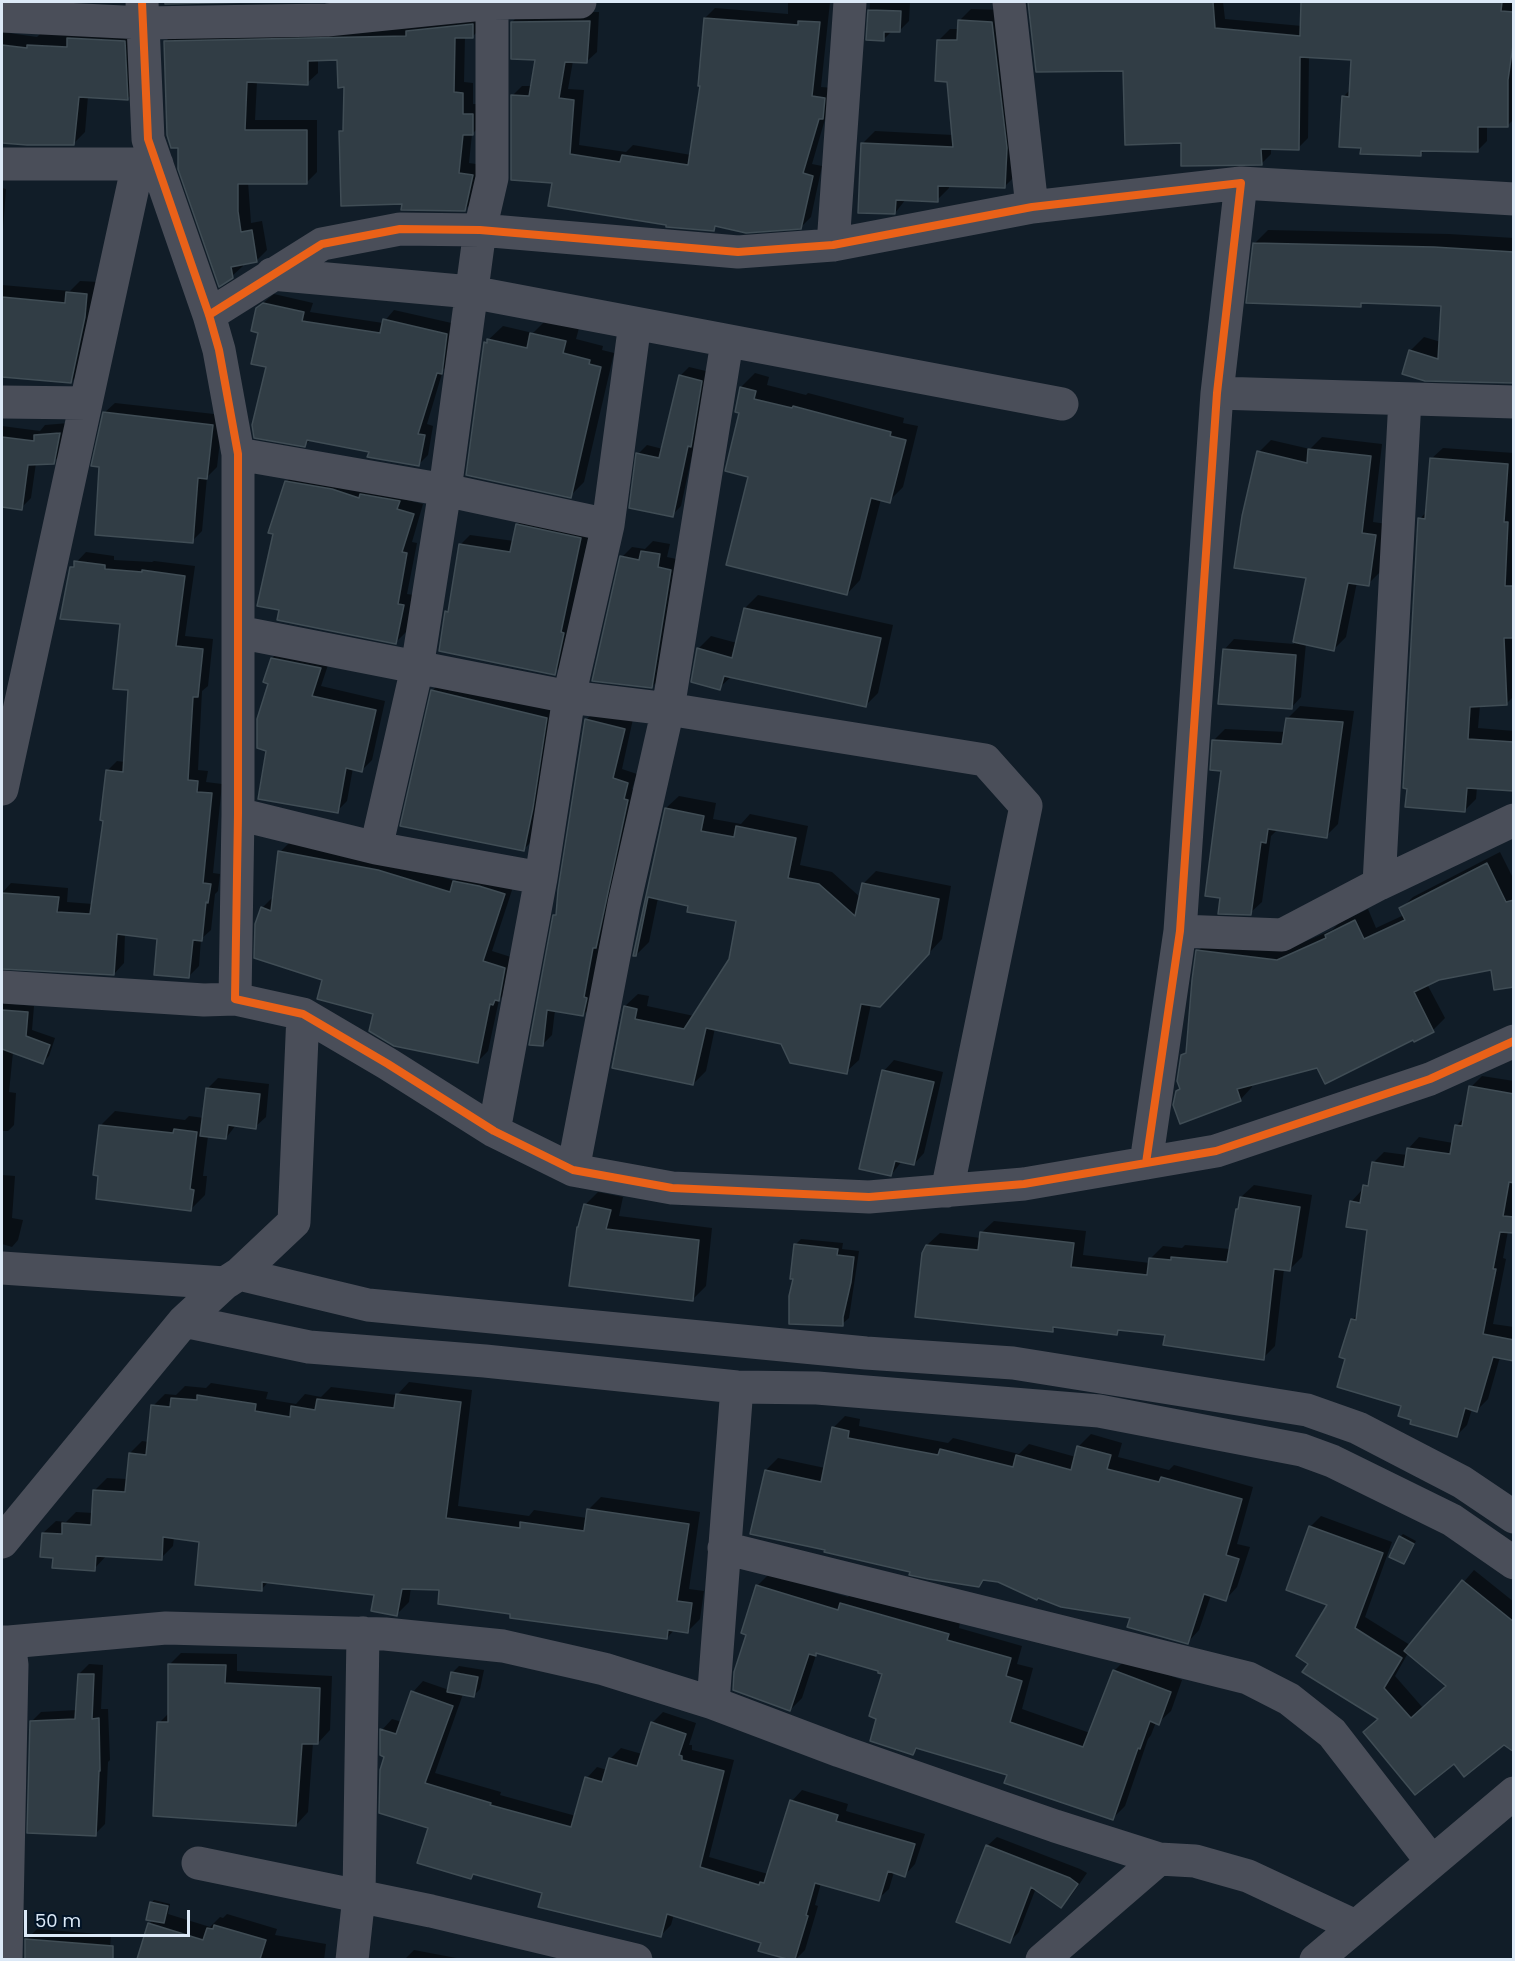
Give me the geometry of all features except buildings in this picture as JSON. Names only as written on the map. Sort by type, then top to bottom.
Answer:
[{"type":"street","points":[[376,848],[417,668],[445,490],[480,230],[492,178],[493,2]]},
{"type":"street","points":[[3,11],[327,11],[493,2],[580,2]]},
{"type":"street","points":[[833,245],[850,2]]},
{"type":"street","points":[[1010,2],[1032,207]]},
{"type":"street","points":[[2,789],[86,403],[147,164],[143,12]]},
{"type":"street","points":[[2,164],[147,164]]},
{"type":"street","points":[[147,164],[209,315],[219,350],[238,454],[238,814],[234,999]]},
{"type":"street","points":[[1146,1163],[1180,931],[1217,393],[1241,183]]},
{"type":"street","points":[[209,315],[322,244],[400,229],[480,230],[738,252],[833,245],[1032,207],[1241,183],[1514,199]]},
{"type":"street","points":[[272,274],[471,292],[1062,404]]},
{"type":"street","points":[[494,1131],[541,878],[569,697],[608,525],[635,323]]},
{"type":"street","points":[[573,1170],[624,904],[668,709],[727,342]]},
{"type":"street","points":[[1217,393],[1514,402]]},
{"type":"street","points":[[1379,884],[1405,399]]},
{"type":"street","points":[[2,402],[86,403]]},
{"type":"street","points":[[238,454],[445,490],[608,525]]},
{"type":"street","points":[[238,632],[569,697],[668,709],[985,760],[1026,806],[947,1191]]},
{"type":"street","points":[[238,814],[376,848],[541,878]]},
{"type":"street","points":[[1180,931],[1282,935],[1379,884],[1514,820]]},
{"type":"street","points":[[2,987],[204,1000],[234,999],[303,1014],[494,1131],[573,1170],[672,1188],[869,1197],[1024,1184],[1216,1151],[1430,1079],[1514,1041]]},
{"type":"street","points":[[2,1542],[184,1321],[294,1222],[303,1014]]},
{"type":"street","points":[[2,1268],[232,1278],[368,1305],[866,1353],[1013,1363],[1307,1410],[1358,1428],[1462,1482],[1514,1517]]},
{"type":"street","points":[[184,1321],[309,1347],[485,1361],[737,1387],[817,1388],[1099,1411],[1302,1450],[1332,1461],[1452,1520],[1514,1563]]},
{"type":"street","points":[[713,1703],[737,1387]]},
{"type":"street","points":[[724,1548],[1248,1678],[1289,1699],[1332,1733],[1432,1862]]},
{"type":"street","points":[[6,1959],[12,1665],[5,1642],[166,1628],[363,1633],[503,1646],[604,1669],[713,1703],[840,1751],[1055,1826],[1159,1859],[1195,1861],[1248,1876],[1355,1926]]},
{"type":"street","points":[[352,1959],[359,1896],[363,1633]]},
{"type":"street","points":[[1316,1959],[1514,1793]]},
{"type":"street","points":[[1042,1959],[1159,1859]]},
{"type":"street","points":[[198,1863],[431,1911],[636,1959]]},
{"type":"cycle path","points":[[142,2],[148,139],[209,315],[219,350],[238,454],[238,814],[235,999],[303,1014],[494,1131],[573,1170],[672,1188],[869,1197],[1024,1184],[1216,1151],[1430,1079],[1514,1041]]},
{"type":"cycle path","points":[[209,315],[322,244],[400,229],[480,230],[738,252],[833,245],[1032,207],[1241,183],[1217,393],[1180,931],[1146,1163]]}]
